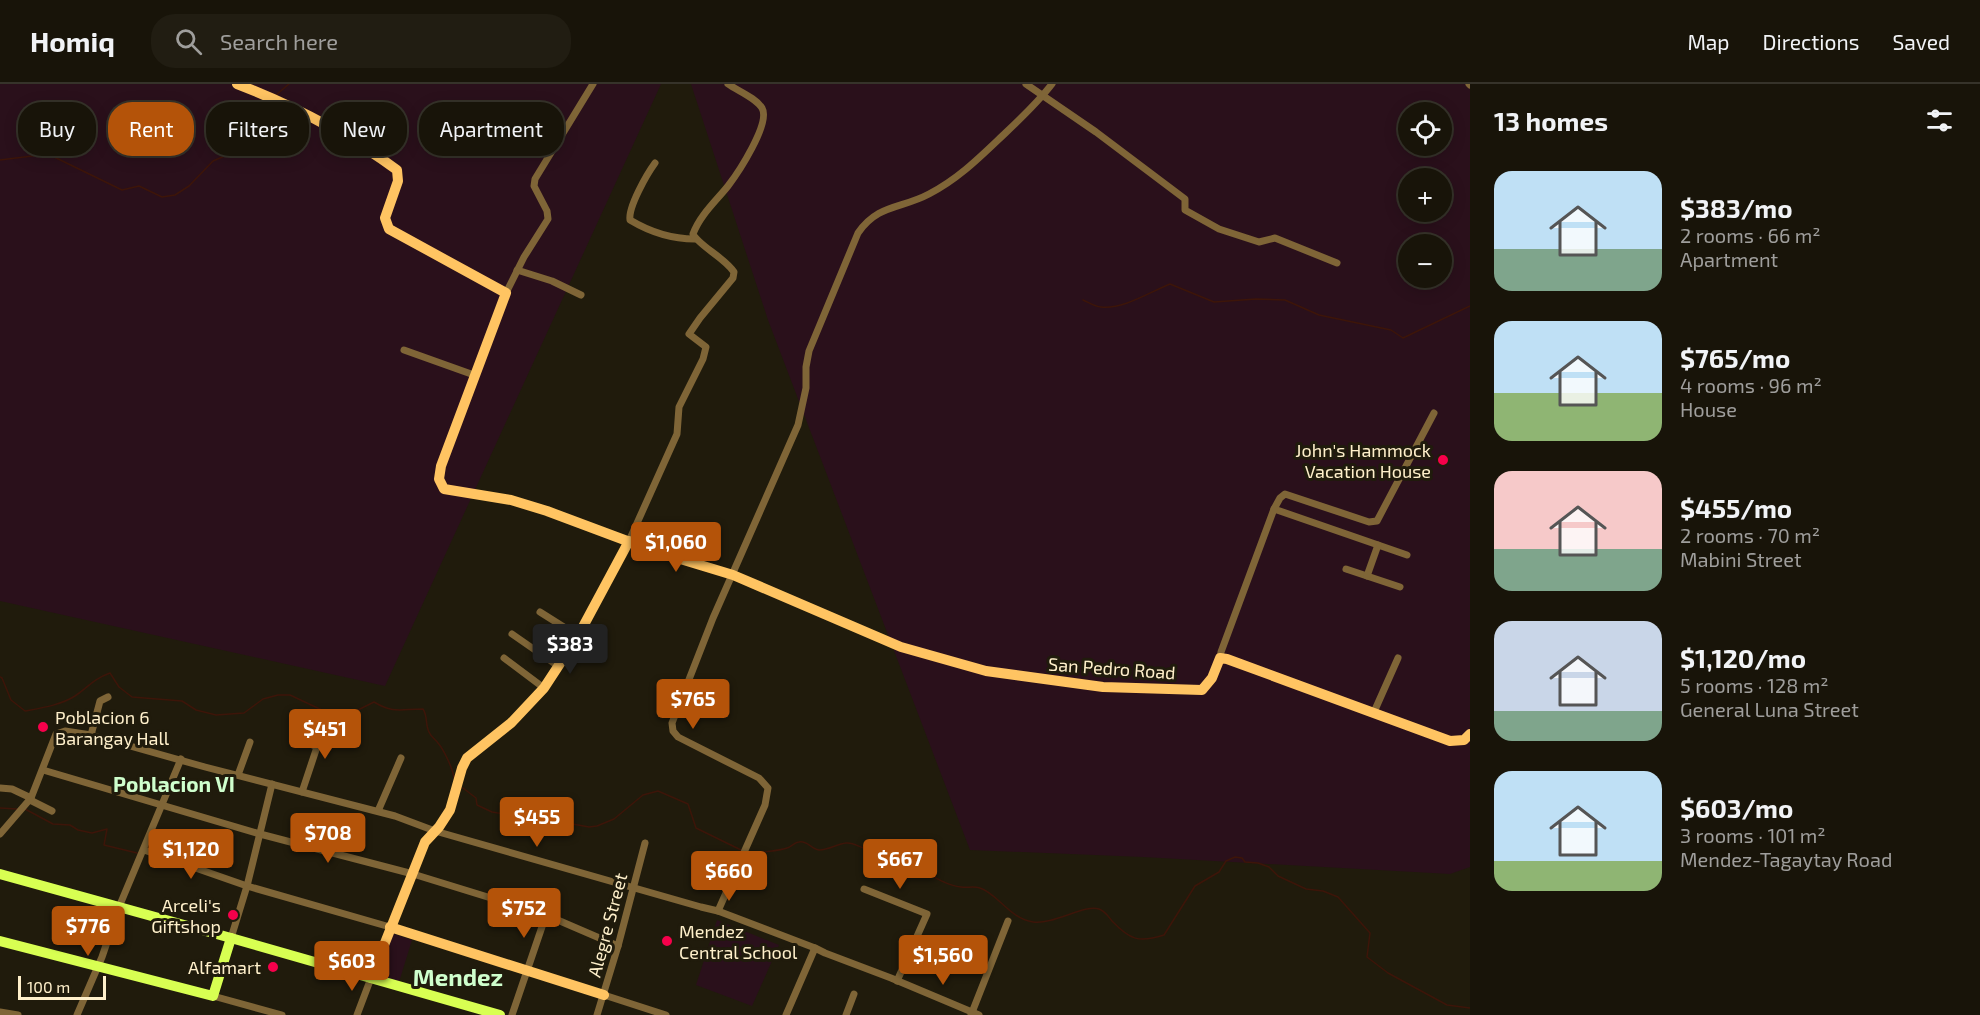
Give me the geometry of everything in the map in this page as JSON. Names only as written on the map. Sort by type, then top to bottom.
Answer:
[{"type":"main road","points":[[0,874],[500,1015]]},
{"type":"main road","points":[[0,941],[213,996],[231,938]]},
{"type":"street","points":[[237,84],[288,105],[367,148],[397,170],[398,181],[385,218],[389,229],[506,293]]},
{"type":"street","points":[[593,84],[535,179],[534,186],[549,214],[506,293],[441,466],[439,479],[444,489],[511,500],[691,563],[733,575]]},
{"type":"street","points":[[357,1015],[425,842],[450,810],[467,758],[511,723],[544,688],[578,636],[629,541],[677,434],[679,407],[706,347],[689,334],[733,278],[734,272],[718,254],[696,239],[693,234],[695,228],[738,173],[763,125],[764,111],[760,105],[728,84]]},
{"type":"street","points":[[1026,84],[1096,132],[1185,199],[1185,210],[1219,229],[1259,242],[1275,238],[1337,263]]},
{"type":"street","points":[[718,910],[768,796],[768,788],[764,782],[678,737],[673,730],[672,723],[702,644],[798,425],[806,388],[809,351],[858,233],[867,220],[877,213],[928,195],[965,172],[1043,96],[1052,84]]},
{"type":"street","points":[[655,163],[629,214],[630,220],[660,234],[682,239],[696,239]]},
{"type":"street","points":[[517,270],[552,281],[581,295]]},
{"type":"street","points":[[404,350],[474,375]]},
{"type":"street","points":[[1434,413],[1377,520],[1369,522],[1285,494],[1280,498],[1274,508],[1220,658],[1261,670],[1450,741],[1464,740],[1470,734]]},
{"type":"street","points":[[1274,508],[1407,555]]},
{"type":"street","points":[[1367,576],[1378,545]]},
{"type":"street","points":[[1346,569],[1400,587]]},
{"type":"street","name":"San Pedro Road","points":[[733,575],[901,647],[986,671],[1103,687],[1202,690],[1212,678],[1220,658]]},
{"type":"street","points":[[540,612],[578,636]]},
{"type":"street","points":[[512,634],[558,666]]},
{"type":"street","points":[[504,658],[544,688]]},
{"type":"street","points":[[1374,712],[1398,658]]},
{"type":"street","points":[[91,735],[100,701],[108,697]]},
{"type":"street","points":[[0,834],[29,801],[56,734],[60,731],[91,735],[378,811],[435,831],[718,910],[894,979],[974,1014],[1008,921]]},
{"type":"street","points":[[238,775],[250,742]]},
{"type":"street","points":[[302,792],[316,747],[308,742]]},
{"type":"street","points":[[77,1015],[181,759]]},
{"type":"street","points":[[378,811],[401,759]]},
{"type":"street","points":[[43,770],[260,834],[413,874],[546,915],[618,946]]},
{"type":"street","points":[[231,938],[247,886],[272,784]]},
{"type":"street","points":[[0,788],[12,789],[29,801],[52,811]]},
{"type":"street","name":"Alegre Street","points":[[597,1015],[645,843]]},
{"type":"street","points":[[144,850],[247,886],[390,927],[666,1015]]},
{"type":"street","points":[[864,889],[927,914],[894,979]]},
{"type":"street","points":[[512,1015],[546,915]]},
{"type":"street","points":[[786,1015],[815,948]]},
{"type":"street","points":[[846,1015],[854,994]]},
{"type":"street","points":[[213,996],[282,1015]]},
{"type":"street","points":[[0,1012],[18,1015]]},
{"type":"shaded area","points":[[0,84],[661,84],[385,686],[0,601]]},
{"type":"shaded area","points":[[691,84],[1470,84],[1470,867],[1450,874],[970,850],[768,320]]},
{"type":"shaded area","points":[[717,920],[779,945],[752,1006],[696,985]]},
{"type":"shaded area","points":[[391,933],[412,940],[399,982],[377,975]]},
{"type":"waterway","points":[[276,95],[289,84]]},
{"type":"waterway","points":[[0,160],[48,154],[122,190],[139,186],[162,197],[175,195],[189,186],[213,161],[225,156]]},
{"type":"waterway","points":[[1083,300],[1099,307],[1118,306],[1170,284],[1214,302],[1256,299],[1285,300],[1319,315],[1391,330],[1403,338],[1470,306]]},
{"type":"waterway","points":[[0,677],[11,700],[25,711],[64,702],[110,673],[119,687],[132,697],[182,701],[196,710],[216,715],[244,713],[263,699],[278,695],[290,695],[326,712],[346,716],[374,702],[392,709],[423,709],[429,732],[445,755],[454,778]]},
{"type":"waterway","points":[[463,788],[476,798],[477,805],[492,812],[513,814],[545,829],[567,823],[597,826],[614,819],[643,795],[658,791],[688,804],[696,828],[741,850]]},
{"type":"waterway","points":[[0,808],[17,809]]},
{"type":"waterway","points":[[25,809],[53,824],[70,825],[78,830],[92,833],[107,829],[104,845],[137,853]]},
{"type":"waterway","points":[[748,853],[784,849],[802,842],[819,850],[846,843],[867,849],[899,846],[914,854],[925,870],[937,879],[957,886],[978,887],[1025,920],[1050,921],[1093,908],[1105,912],[1130,936],[1141,939],[1164,935],[1195,886],[1219,872],[1226,861],[1235,857],[1242,858],[1245,862],[1269,867],[1278,876],[1306,889],[1323,891],[1338,897],[1370,933],[1367,957],[1388,973],[1447,1005],[1470,1008]]},
{"type":"place","name":"John's Hammock Vacation House","points":[[1443,460]]},
{"type":"place","name":"Poblacion 6 Barangay Hall","points":[[43,727]]},
{"type":"place","name":"Arceli's Giftshop","points":[[233,915]]},
{"type":"place","name":"Mendez Central School","points":[[667,941]]},
{"type":"place","name":"Alfamart","points":[[273,967]]},
{"type":"district","name":"Poblacion VI","points":[[174,783]]},
{"type":"district","name":"Mendez","points":[[458,976]]}]
